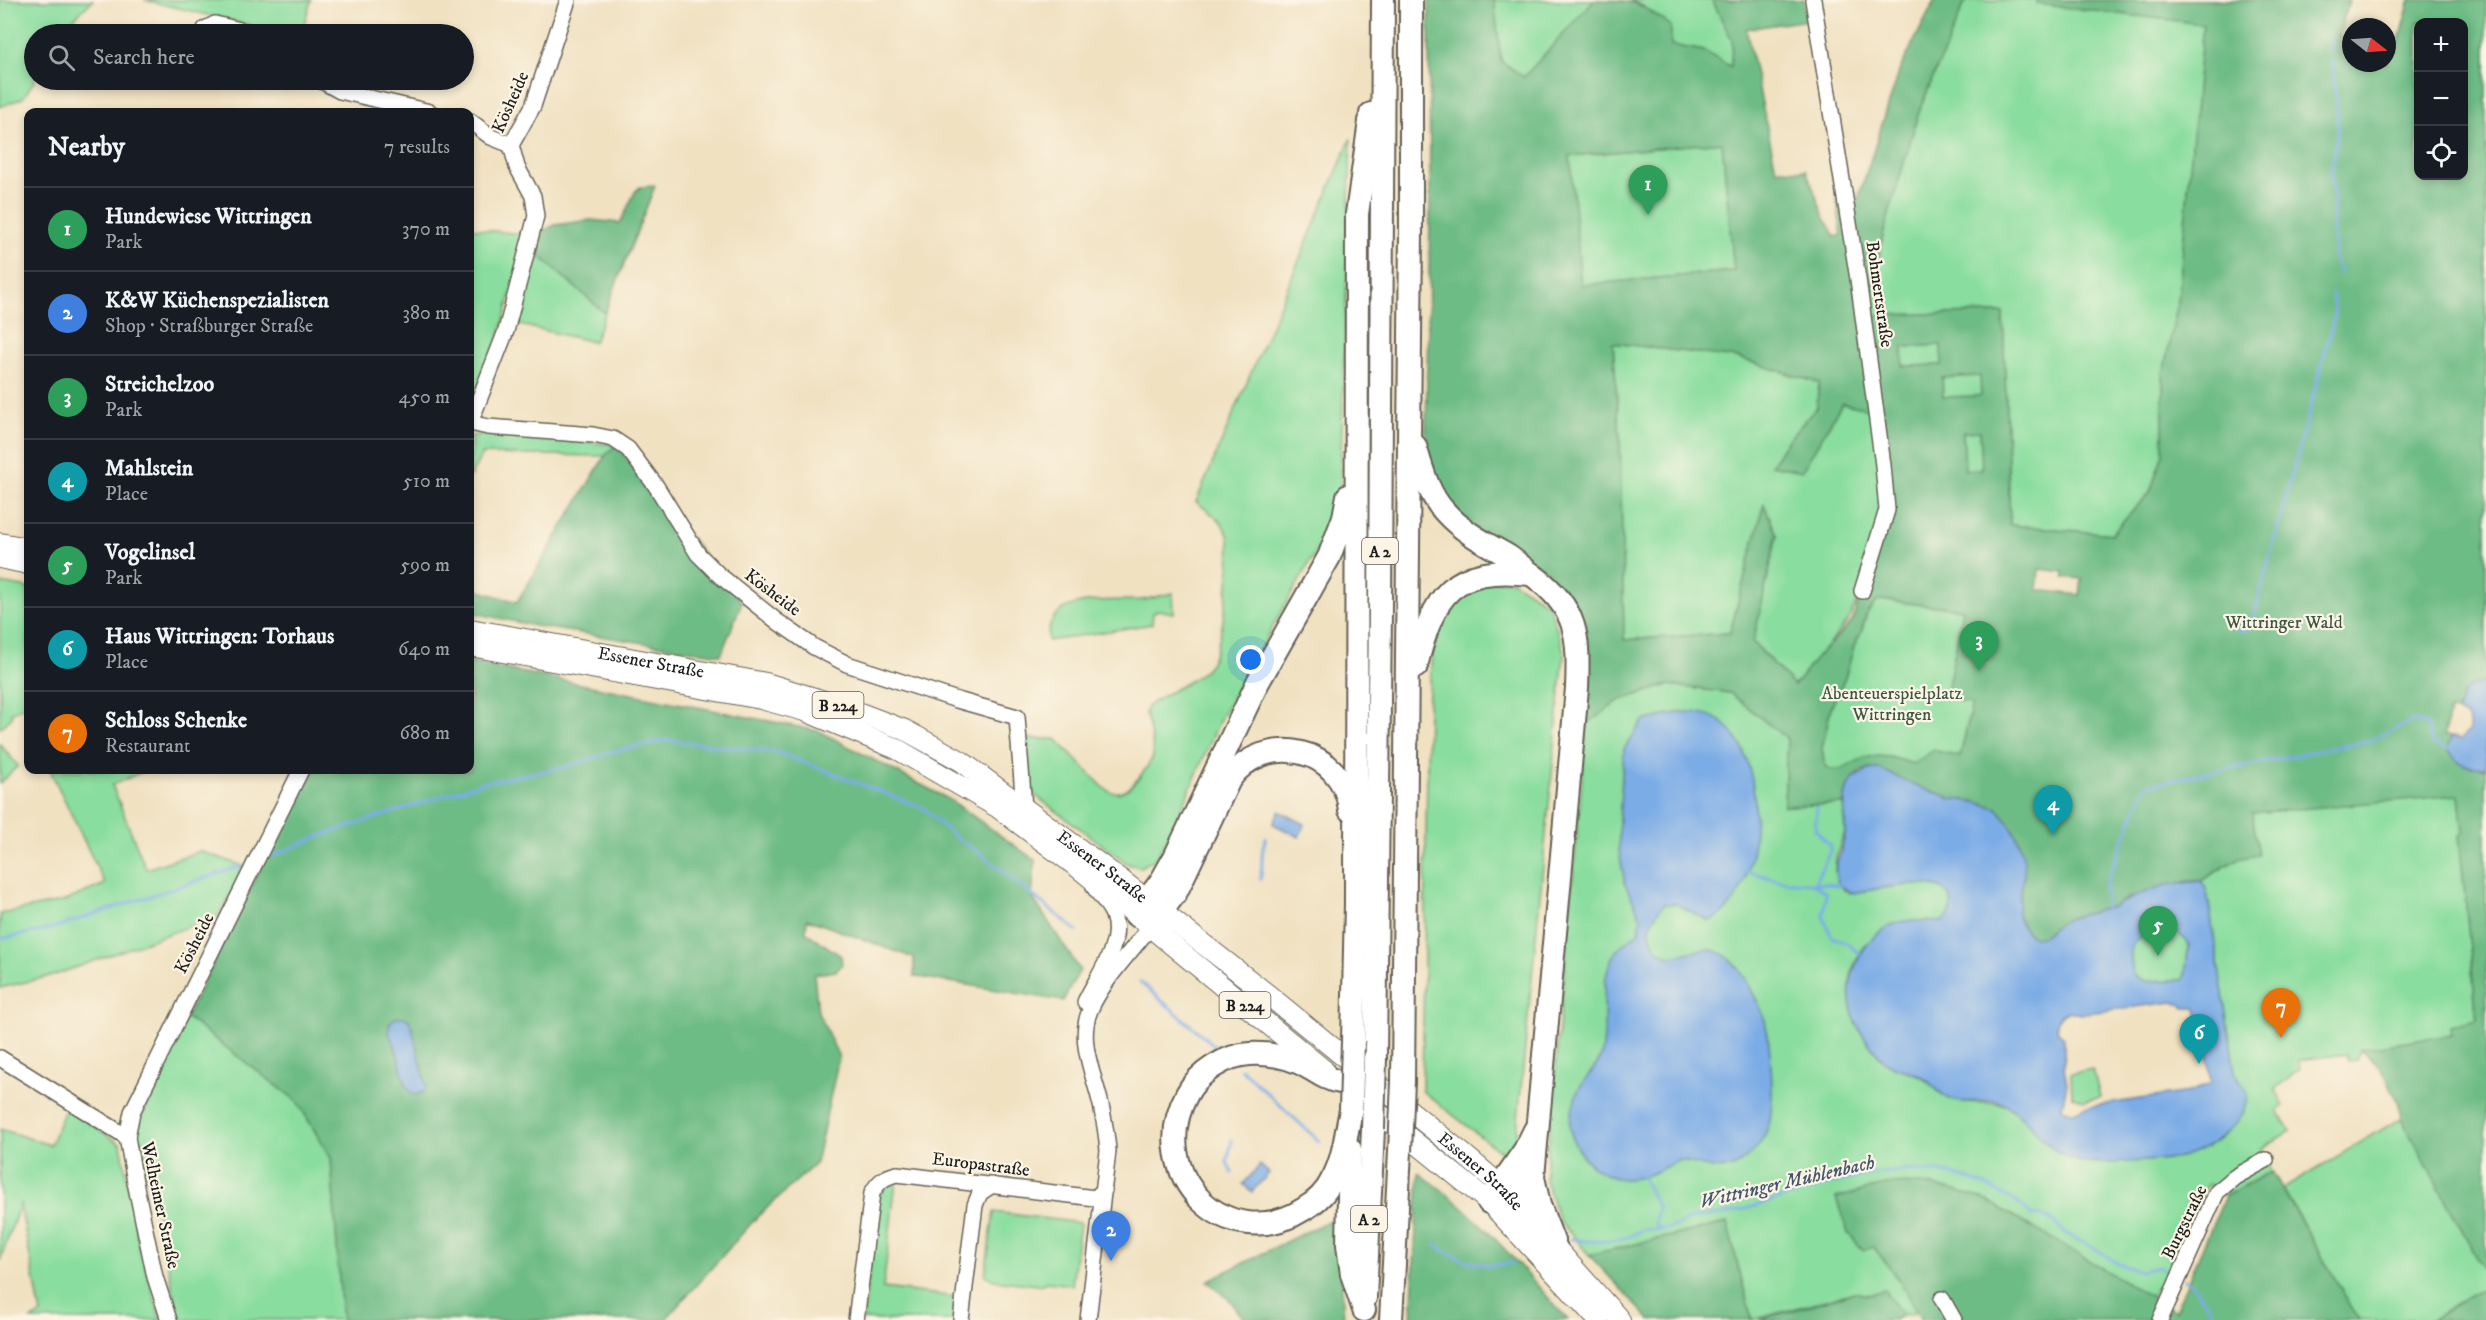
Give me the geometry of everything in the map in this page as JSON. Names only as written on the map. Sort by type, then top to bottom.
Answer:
[{"type":"highway","name":"A 2","points":[[1364,1315],[1375,1058],[1383,0]]},
{"type":"highway","name":"A 2","points":[[1391,1320],[1403,1081],[1411,0]]},
{"type":"highway","points":[[1364,1315],[1352,1274],[1348,1245],[1356,903],[1357,214],[1363,161],[1383,44]]},
{"type":"highway","points":[[1408,428],[1426,481],[1444,512],[1471,536],[1512,558],[1557,595],[1569,612],[1575,631],[1578,657],[1533,1177],[1539,1205],[1556,1249]]},
{"type":"highway","points":[[1149,914],[1162,880],[1190,830],[1258,682],[1329,556],[1344,517],[1356,457]]},
{"type":"highway","points":[[1407,702],[1427,628],[1436,605],[1450,590],[1464,580],[1484,573],[1506,571],[1531,574]]},
{"type":"highway","points":[[1149,914],[1190,866],[1229,780],[1238,768],[1259,755],[1284,750],[1311,756],[1323,762],[1338,777],[1345,789],[1350,806],[1351,894],[1356,903]]},
{"type":"highway","points":[[1340,1082],[1326,1079],[1297,1062],[1282,1057],[1248,1054],[1222,1062],[1206,1072],[1191,1087],[1181,1104],[1174,1138],[1177,1162],[1188,1186],[1206,1205],[1217,1212],[1251,1223],[1286,1219],[1311,1205],[1332,1181],[1342,1155],[1351,1110]]},
{"type":"highway","points":[[1500,1194],[1537,1125]]},
{"type":"highway","points":[[1500,1194],[1527,1185],[1533,1177]]},
{"type":"main road","points":[[0,543],[24,547]]},
{"type":"main road","points":[[0,558],[24,563]]},
{"type":"main road","name":"Essener Straße","points":[[474,630],[766,683],[847,708],[906,730],[961,761],[1024,808],[1149,914],[1340,1082],[1500,1194],[1598,1320]]},
{"type":"main road","name":"Essener Straße","points":[[474,647],[749,696],[805,711],[897,749],[953,780],[1025,827],[1081,870],[1268,994],[1500,1194],[1556,1249],[1620,1320]]},
{"type":"street","name":"Kösheide","points":[[474,413],[506,331],[536,216],[533,196],[517,167],[511,145],[533,106],[568,0]]},
{"type":"street","name":"Bohmertstraße","points":[[1813,0],[1858,279],[1887,510],[1862,591]]},
{"type":"street","points":[[338,90],[413,108]]},
{"type":"street","points":[[474,124],[491,137],[511,145]]},
{"type":"street","name":"Kösheide","points":[[474,424],[593,435],[613,439],[628,449],[649,477],[698,554],[719,575],[778,622],[814,647],[847,664],[1017,717],[1024,808]]},
{"type":"street","name":"Kösheide","points":[[127,1137],[132,1112],[142,1090],[299,774]]},
{"type":"street","points":[[1081,870],[1112,913],[1116,934],[1112,953]]},
{"type":"street","points":[[1093,1077],[1081,1050],[1079,1025],[1083,1005],[1112,953],[1149,914]]},
{"type":"street","points":[[1088,1320],[1108,1150],[1106,1128],[1087,1051],[1085,1030],[1090,1011],[1102,989],[1149,914]]},
{"type":"street","name":"Welheimer Straße","points":[[0,1058],[127,1137],[155,1276],[169,1320]]},
{"type":"street","name":"Burgstraße","points":[[2162,1315],[2217,1192],[2235,1177],[2266,1160]]},
{"type":"street","name":"Europastraße","points":[[856,1320],[872,1193],[877,1184],[887,1176],[897,1174],[1095,1198],[1104,1190]]},
{"type":"street","points":[[961,1320],[975,1205],[980,1193],[992,1185]]},
{"type":"street","points":[[1942,1299],[1954,1320]]},
{"type":"green space","points":[[0,0],[93,0],[68,24],[24,24],[24,90],[28,90],[23,98],[0,107]]},
{"type":"green space","points":[[144,0],[311,0],[304,24],[246,24]]},
{"type":"green space","name":"Wittringer Wald","points":[[1429,0],[1494,0],[1501,61],[1524,77],[1594,0],[1628,2],[1643,7],[1671,26],[1671,45],[1704,51],[1731,67],[1732,40],[1712,0],[1804,0],[1807,20],[1746,29],[1776,169],[1806,170],[1823,214],[1835,237],[1842,235],[1832,170],[1854,211],[1900,69],[1935,0],[1966,0],[1919,111],[1883,235],[1868,315],[2003,313],[2010,525],[2112,534],[2150,492],[2163,454],[2163,374],[2178,302],[2203,24],[2037,4],[2037,0],[2349,0],[2344,18],[2342,18],[2339,36],[2342,37],[2342,72],[2396,72],[2396,51],[2410,0],[2486,0],[2486,682],[2469,688],[2460,700],[2457,712],[2449,711],[2444,735],[2451,737],[2448,749],[2455,759],[2468,766],[2486,768],[2486,1274],[2401,1118],[2398,1101],[2381,1068],[2360,1049],[2451,1035],[2451,1026],[2477,1020],[2459,835],[2463,833],[2459,795],[2252,813],[2259,855],[2237,859],[2201,881],[2187,881],[2130,897],[2112,907],[2067,919],[2043,936],[2035,938],[2027,932],[2019,918],[2018,902],[2024,875],[1977,802],[1946,798],[1946,796],[1886,773],[1865,770],[1856,775],[1849,786],[1843,804],[1784,806],[1787,739],[1730,693],[1668,685],[1620,700],[1587,724],[1589,652],[1582,621],[1566,591],[1545,570],[1475,529],[1451,506],[1433,476],[1426,432],[1430,217]],"holes":[[[1722,142],[1734,271],[1581,285],[1570,156]],[[1613,343],[1738,358],[1819,383],[1817,407],[1788,440],[1771,465],[1802,471],[1842,403],[1876,411],[1887,510],[1874,556],[1852,622],[1816,658],[1794,686],[1753,642],[1777,535],[1764,504],[1730,633],[1624,640],[1620,439]],[[1941,345],[1942,365],[1903,366],[1903,347]],[[1980,376],[1981,396],[1943,397],[1942,378]],[[1980,431],[1982,469],[1965,470],[1963,432]],[[2039,569],[2064,572],[2064,577],[2082,579],[2080,595],[2037,590]],[[1881,600],[1963,609],[1946,697],[1972,704],[1960,757],[1934,750],[1913,764],[1878,756],[1834,770],[1829,769],[1824,763],[1822,748],[1831,707],[1845,678],[1867,612]]]},
{"type":"green space","points":[[1494,0],[1594,0],[1524,77],[1501,61]]},
{"type":"green space","points":[[1630,0],[1712,0],[1732,40],[1731,68],[1704,51],[1671,45],[1643,6]]},
{"type":"green space","points":[[1966,0],[2037,0],[2038,4],[2203,23],[2178,302],[2163,374],[2163,454],[2150,492],[2112,534],[2010,525],[2003,313],[1868,315],[1883,235],[1919,111]]},
{"type":"green space","points":[[1351,138],[1340,490],[1330,527],[1221,717],[1172,831],[1154,860],[1140,867],[1128,864],[1032,793],[1024,739],[1056,739],[1103,787],[1109,791],[1121,792],[1131,786],[1140,776],[1152,757],[1152,739],[1145,713],[1147,707],[1202,673],[1208,666],[1223,623],[1230,563],[1229,546],[1228,535],[1223,525],[1196,502]]},
{"type":"green space","points":[[1722,142],[1734,271],[1581,285],[1569,156]]},
{"type":"green space","points":[[655,186],[605,313],[537,254],[544,230],[555,225],[591,220],[620,223],[635,192],[640,187]]},
{"type":"green space","points":[[474,228],[527,235],[503,324],[474,400]]},
{"type":"green space","points":[[537,254],[605,313],[594,342],[516,324]]},
{"type":"green space","points":[[1613,343],[1738,358],[1819,383],[1817,407],[1788,440],[1771,465],[1802,470],[1842,403],[1876,411],[1887,510],[1862,591],[1848,621],[1794,686],[1753,642],[1777,535],[1764,505],[1730,633],[1624,640],[1620,439]]},
{"type":"green space","points":[[1941,345],[1942,365],[1903,367],[1903,347]]},
{"type":"green space","points":[[1981,376],[1981,396],[1943,397],[1942,377]]},
{"type":"green space","points":[[1980,431],[1982,469],[1965,470],[1963,432]]},
{"type":"green space","points":[[501,433],[616,445],[605,456],[482,454],[474,469],[474,436]]},
{"type":"green space","points":[[616,445],[742,602],[721,655],[535,626],[474,613],[474,589],[517,602],[605,456]]},
{"type":"green space","points":[[1511,580],[1549,605],[1564,652],[1515,1149],[1498,1150],[1422,1091],[1428,706],[1432,653],[1443,619],[1473,583]]},
{"type":"green space","points":[[0,583],[24,587],[24,706],[11,713],[12,717],[0,728]]},
{"type":"green space","points":[[1173,593],[1174,613],[1158,610],[1153,613],[1152,624],[1048,641],[1050,625],[1057,614],[1067,607],[1096,601],[1141,600]]},
{"type":"green space","name":"Abenteuerspielplatz Wittringen","points":[[1881,600],[1964,609],[1946,697],[1972,704],[1960,758],[1934,751],[1913,764],[1878,756],[1866,758],[1844,768],[1829,769],[1824,763],[1822,748],[1831,707],[1845,678],[1867,613],[1876,602]]},
{"type":"green space","points":[[474,663],[819,731],[950,800],[1035,860],[1032,897],[1080,970],[1063,1001],[914,976],[914,958],[807,919],[806,932],[841,956],[842,965],[836,971],[814,974],[818,1012],[839,1057],[816,1163],[757,1217],[665,1320],[342,1320],[331,1158],[297,1101],[186,1017],[307,774],[474,774]]},
{"type":"green space","points":[[1669,685],[1730,693],[1787,739],[1784,806],[1843,804],[1845,832],[1836,857],[1835,872],[1844,890],[1851,893],[1916,884],[1940,887],[1949,892],[1952,901],[1951,909],[1948,916],[1941,922],[1892,926],[1883,930],[1866,945],[1853,969],[1850,994],[1855,1020],[1868,1043],[1879,1056],[1892,1065],[1921,1077],[1949,1098],[1965,1102],[2004,1104],[2021,1114],[2029,1124],[2207,1147],[2225,1133],[2245,1111],[2242,1084],[2235,1072],[2208,898],[2201,881],[2237,859],[2251,813],[2459,794],[2463,834],[2459,835],[2477,1021],[2451,1026],[2451,1035],[2360,1050],[2356,1060],[2348,1061],[2346,1054],[2299,1060],[2300,1070],[2275,1089],[2284,1105],[2278,1110],[2290,1131],[2262,1148],[2272,1171],[2225,1196],[2208,1184],[2163,1280],[2150,1297],[1986,1200],[1921,1184],[1887,1185],[1837,1198],[1900,1282],[1917,1313],[1903,1315],[1891,1299],[1854,1292],[1752,1320],[1727,1223],[1589,1255],[1560,1223],[1545,1180],[1587,724],[1620,700]]},
{"type":"green space","points":[[0,744],[18,766],[0,783]]},
{"type":"green space","points":[[52,774],[137,774],[112,785],[146,869],[200,851],[246,867],[218,916],[55,975],[0,988],[0,914],[65,901],[105,884]]},
{"type":"green space","points":[[2157,933],[2179,934],[2189,943],[2183,980],[2144,981],[2133,974],[2132,945],[2140,938]]},
{"type":"green space","points":[[186,1017],[297,1101],[331,1158],[342,1320],[179,1320],[159,1221],[134,1135]]},
{"type":"green space","points":[[2093,1069],[2100,1097],[2084,1101],[2072,1096],[2071,1073]]},
{"type":"green space","points":[[66,1108],[121,1144],[139,1247],[161,1320],[31,1320],[41,1314],[20,1204],[0,1261],[0,1129],[50,1145]]},
{"type":"green space","points":[[2401,1118],[2486,1274],[2486,1286],[2431,1320],[2359,1320],[2283,1189]]},
{"type":"green space","points":[[2272,1171],[2359,1320],[1921,1320],[1900,1282],[1874,1247],[1863,1250],[1848,1233],[1836,1198],[1886,1185],[1911,1183],[1949,1189],[1986,1200],[2175,1311],[2225,1196]]},
{"type":"green space","points":[[1419,1173],[1440,1188],[1479,1223],[1568,1320],[1411,1320]]},
{"type":"green space","points":[[896,1181],[883,1288],[956,1297],[953,1320],[863,1320],[878,1198],[888,1183]]},
{"type":"green space","points":[[994,1212],[1080,1223],[1072,1285],[1047,1282],[1038,1285],[994,1280],[985,1275]]},
{"type":"green space","points":[[1338,1216],[1344,1320],[1245,1320],[1229,1299],[1207,1281]]},
{"type":"green space","points":[[1727,1223],[1752,1320],[1650,1320],[1589,1255]]},
{"type":"green space","points":[[2486,1286],[2486,1320],[2431,1320]]},
{"type":"green space","points":[[1884,1290],[1903,1315],[1895,1320],[1759,1320],[1855,1292],[1868,1295]]},
{"type":"water","points":[[2486,682],[2486,768],[2459,762],[2448,749],[2451,737],[2460,739],[2469,731],[2468,718],[2457,712],[2460,700],[2469,688]]},
{"type":"water","points":[[1681,712],[1714,717],[1724,724],[1739,742],[1749,767],[1754,796],[1755,828],[1751,859],[1742,886],[1728,908],[1709,921],[1676,904],[1664,904],[1652,921],[1650,935],[1658,950],[1665,954],[1673,956],[1708,949],[1716,951],[1724,955],[1743,974],[1760,1007],[1767,1031],[1771,1065],[1771,1113],[1767,1130],[1760,1142],[1746,1159],[1735,1166],[1722,1169],[1681,1160],[1644,1176],[1620,1179],[1601,1172],[1585,1158],[1574,1141],[1570,1118],[1578,1090],[1597,1065],[1602,1053],[1605,986],[1611,961],[1619,947],[1638,933],[1641,918],[1625,884],[1619,851],[1624,749],[1643,721]]},
{"type":"water","points":[[1871,769],[1880,769],[1923,789],[1947,796],[1947,798],[1977,802],[1997,808],[2011,826],[2021,848],[2024,873],[2018,913],[2025,930],[2035,938],[2043,936],[2067,919],[2112,907],[2147,891],[2166,885],[2201,881],[2208,898],[2235,1072],[2248,1094],[2242,1115],[2234,1125],[2204,1148],[2183,1156],[2131,1162],[2079,1161],[2057,1151],[2014,1110],[2004,1104],[1993,1101],[1955,1101],[1945,1097],[1915,1073],[1886,1063],[1872,1048],[1854,1019],[1850,987],[1856,964],[1869,942],[1889,926],[1905,921],[1941,922],[1948,916],[1951,908],[1949,896],[1941,888],[1928,885],[1893,886],[1851,893],[1839,885],[1836,871],[1845,831],[1846,794],[1848,786],[1860,774]],"holes":[[[2157,933],[2179,934],[2189,943],[2183,980],[2144,981],[2133,974],[2131,957],[2133,945],[2140,938]],[[2180,1003],[2184,1008],[2197,1008],[2201,1037],[2205,1040],[2211,1083],[2189,1092],[2085,1107],[2074,1112],[2064,1110],[2062,1107],[2067,1084],[2064,1067],[2064,1037],[2057,1028],[2060,1016],[2069,1011],[2080,1014]]]},
{"type":"water","points":[[1279,811],[1305,824],[1299,837],[1273,824]]},
{"type":"water","points":[[403,1017],[411,1024],[427,1087],[417,1095],[411,1093],[406,1086],[395,1046],[389,1034],[389,1024],[395,1018]]},
{"type":"water","points":[[1260,1165],[1269,1173],[1252,1192],[1243,1184]]},
{"type":"waterway","points":[[2331,39],[2332,52]]},
{"type":"waterway","points":[[2332,61],[2338,128],[2331,174],[2334,200],[2332,224],[2334,256],[2340,273]]},
{"type":"waterway","points":[[2237,629],[2247,631],[2251,626],[2335,314],[2332,293]]},
{"type":"waterway","points":[[2105,908],[2105,890],[2109,875],[2146,785],[2369,741],[2415,720],[2427,725],[2432,744],[2448,749]]},
{"type":"waterway","points":[[273,856],[317,837],[485,782],[561,768],[615,751],[667,740],[777,752],[923,808],[955,837],[980,853],[1077,931]]},
{"type":"waterway","points":[[1817,807],[1815,829],[1830,846],[1830,852],[1814,884],[1826,893],[1823,916],[1832,937],[1848,944],[1860,954]]},
{"type":"waterway","points":[[1260,879],[1266,838]]},
{"type":"waterway","points":[[0,939],[50,929],[241,866]]},
{"type":"waterway","points":[[1748,871],[1780,881],[1839,885]]},
{"type":"waterway","points":[[1140,982],[1222,1052]]},
{"type":"waterway","points":[[1241,1069],[1320,1142]]},
{"type":"waterway","points":[[1232,1140],[1227,1162],[1232,1173]]},
{"type":"waterway","name":"Wittringer Mühlenbach","points":[[1642,1177],[1658,1208],[1655,1223],[1660,1230],[1699,1217],[1726,1214],[1865,1176],[1900,1171],[1935,1172],[1969,1179],[2003,1195],[2022,1206],[2031,1216],[2039,1215],[2052,1220],[2065,1233],[2118,1264],[2141,1271],[2158,1267],[2175,1275]]},
{"type":"waterway","points":[[1571,1239],[1611,1241],[1644,1230],[1660,1230]]},
{"type":"waterway","points":[[1436,1245],[1473,1262],[1493,1265],[1513,1263]]},
{"type":"waterway","name":"Wittringer Mühlenbach","points":[[2184,1279],[2220,1320]]},
{"type":"place","name":"Hundewiese Wittringen","points":[[1648,215]]},
{"type":"place","name":"Streichelzoo","points":[[1979,671]]},
{"type":"place","name":"Mahlstein","points":[[2053,835]]},
{"type":"place","name":"Vogelinsel","points":[[2158,956]]},
{"type":"place","name":"Schloss Schenke","points":[[2281,1038]]},
{"type":"place","name":"Haus Wittringen: Torhaus","points":[[2199,1064]]},
{"type":"place","name":"K&W Küchenspezialisten","points":[[1111,1261]]}]
